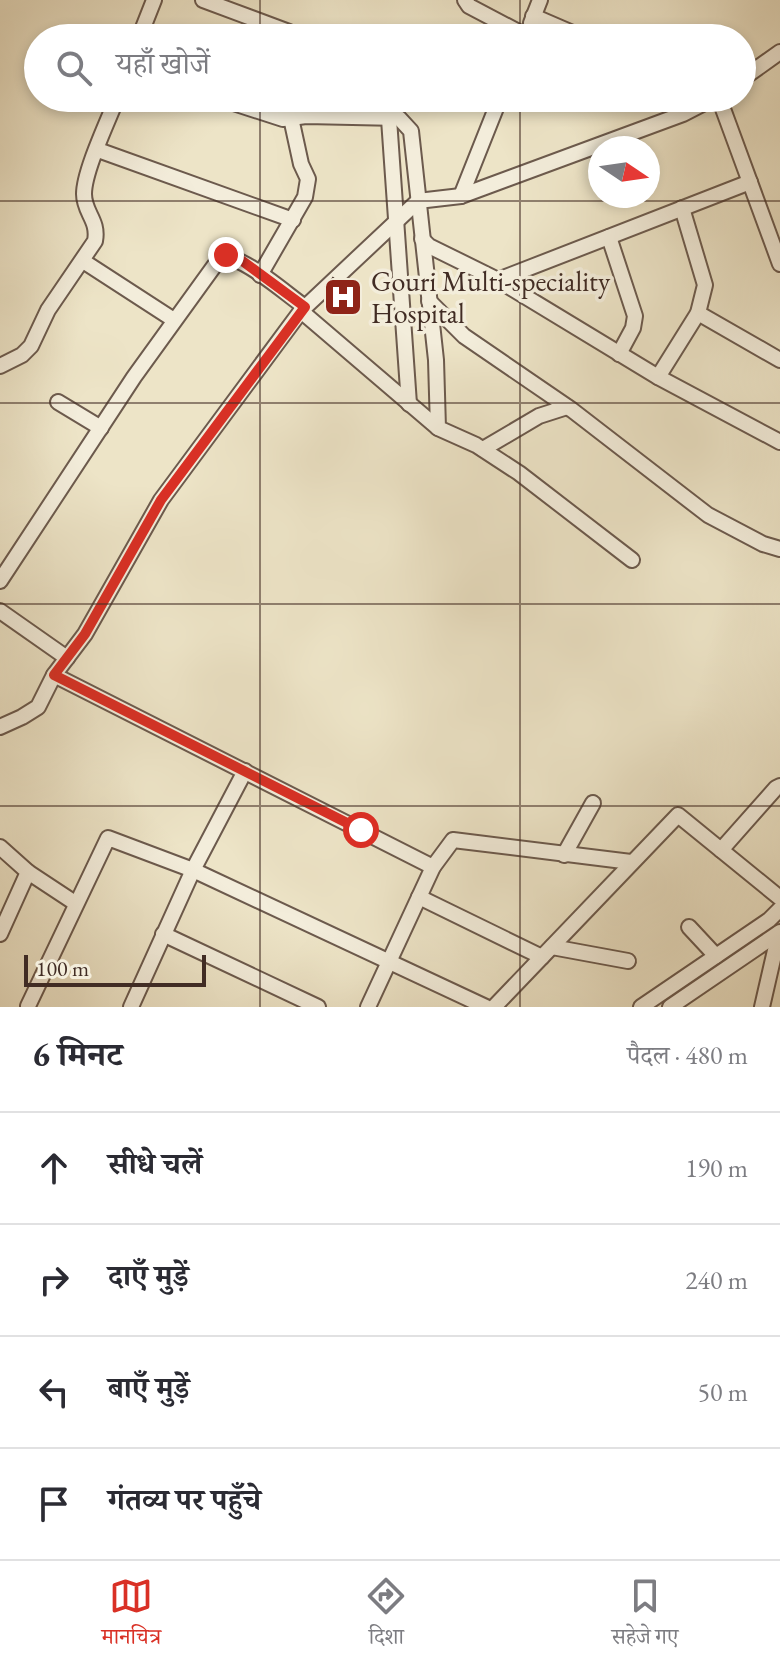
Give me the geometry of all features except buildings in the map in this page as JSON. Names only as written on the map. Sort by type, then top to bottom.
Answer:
[{"type":"street","points":[[145,24],[154,0]]},
{"type":"street","points":[[203,0],[268,24]]},
{"type":"street","points":[[465,0],[469,6],[502,24]]},
{"type":"street","points":[[530,24],[540,0]]},
{"type":"street","points":[[533,16],[552,24]]},
{"type":"street","points":[[756,69],[780,52]]},
{"type":"street","points":[[0,366],[22,355],[31,346],[48,310],[95,241],[97,229],[84,195],[112,112]]},
{"type":"street","points":[[256,112],[283,119],[399,118],[411,131],[436,360],[438,428]]},
{"type":"street","points":[[461,196],[494,112]]},
{"type":"street","points":[[0,727],[38,707],[54,675],[85,634],[161,500],[303,309],[418,201],[461,196],[687,112]]},
{"type":"street","points":[[722,112],[780,264]]},
{"type":"street","points":[[260,275],[305,197],[308,179],[301,164],[291,118]]},
{"type":"street","points":[[389,119],[409,404]]},
{"type":"street","points":[[98,150],[293,220]]},
{"type":"street","points":[[498,280],[750,182]]},
{"type":"street","points":[[658,377],[698,313],[705,285],[682,208]]},
{"type":"street","points":[[609,237],[635,316],[633,328],[619,354]]},
{"type":"street","points":[[422,239],[429,246],[498,280],[658,377],[780,442]]},
{"type":"street","points":[[0,581],[174,320],[220,258],[226,255],[241,260],[303,309],[438,428],[483,449],[519,473],[632,560]]},
{"type":"street","points":[[83,261],[174,320]]},
{"type":"street","points":[[429,300],[464,336],[567,407],[708,515],[763,544],[780,549]]},
{"type":"street","points":[[698,313],[780,360]]},
{"type":"street","points":[[58,402],[101,428]]},
{"type":"street","points":[[483,449],[539,416],[567,407]]},
{"type":"street","points":[[0,611],[67,658]]},
{"type":"street","points":[[54,675],[433,867]]},
{"type":"street","points":[[131,1007],[193,870],[245,771]]},
{"type":"street","points":[[721,850],[780,786]]},
{"type":"street","points":[[564,855],[593,803]]},
{"type":"street","points":[[494,1007],[678,815],[780,898]]},
{"type":"street","points":[[28,1006],[108,838],[193,870],[486,1007]]},
{"type":"street","points":[[368,1007],[433,867],[453,840],[631,862]]},
{"type":"street","points":[[0,847],[28,872],[75,903]]},
{"type":"street","points":[[0,934],[28,872]]},
{"type":"street","points":[[419,897],[547,952],[628,961]]},
{"type":"street","points":[[641,1007],[780,909]]},
{"type":"street","points":[[689,927],[716,956]]},
{"type":"street","points":[[670,1007],[780,932]]},
{"type":"street","points":[[762,1007],[780,932]]},
{"type":"street","points":[[163,934],[318,1007]]},
{"type":"place","name":"Gouri Multi-speciality Hospital","points":[[343,297]]},
{"type":"route","points":[[226,255],[241,260],[305,307],[161,500],[85,634],[54,675],[361,830]]}]
